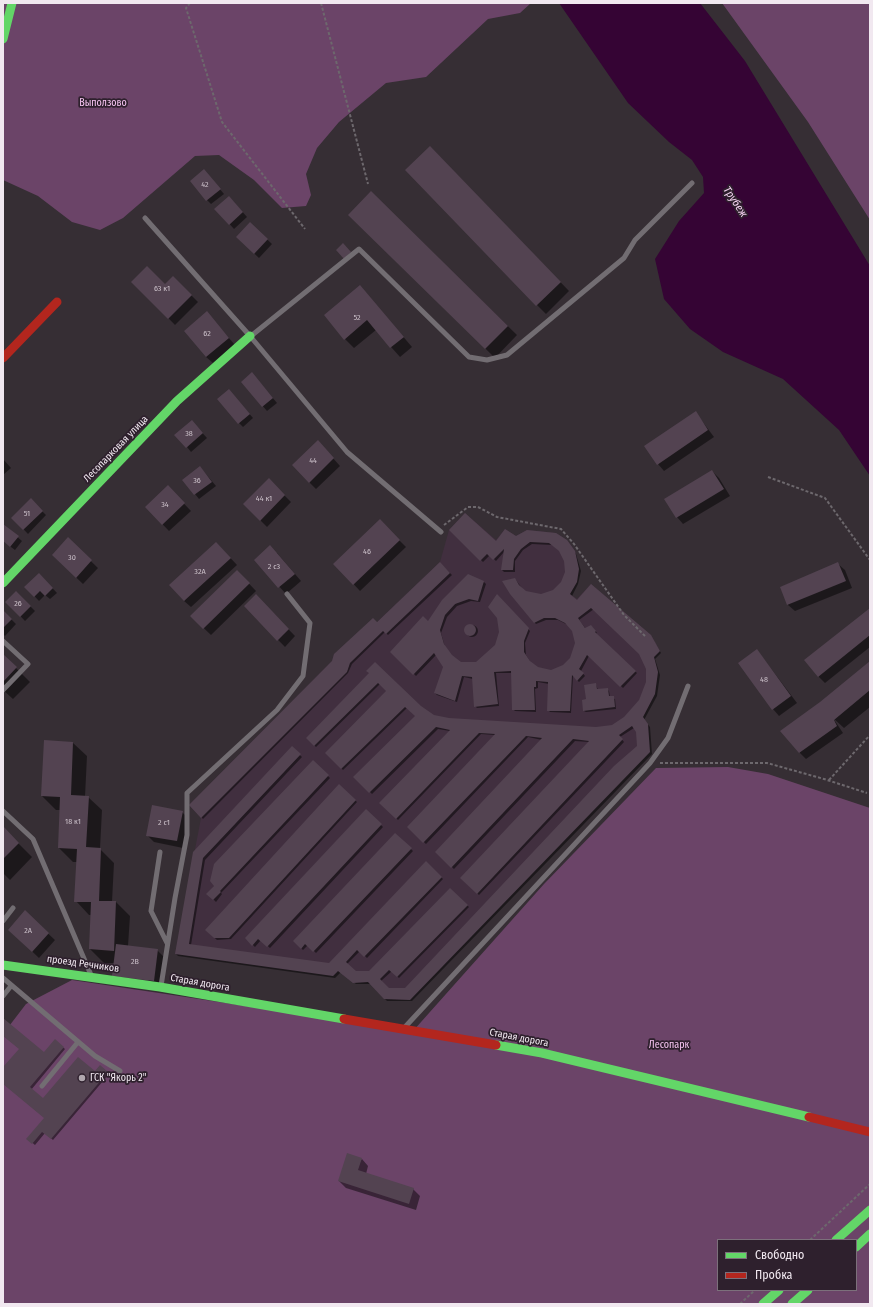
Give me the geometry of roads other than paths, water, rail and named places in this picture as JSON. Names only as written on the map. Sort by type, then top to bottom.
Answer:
[{"type":"street","points":[[3,39],[12,3]]},
{"type":"street","points":[[3,358],[57,302]]},
{"type":"street","name":"Лесопарковая улица","points":[[3,583],[177,401],[250,336]]},
{"type":"street","name":"проезд Речников","points":[[3,965],[91,976],[160,987]]},
{"type":"street","name":"Старая дорога","points":[[160,987],[542,1053],[870,1132]]},
{"type":"street","points":[[837,1239],[870,1210]]},
{"type":"street","points":[[857,1246],[870,1234]]},
{"type":"street","points":[[763,1304],[777,1291]]},
{"type":"street","points":[[792,1304],[807,1291]]},
{"type":"lane","points":[[250,336],[358,249],[469,357],[487,360],[507,355],[624,258],[635,240],[692,183]]},
{"type":"lane","points":[[145,218],[250,336],[346,452],[440,531]]},
{"type":"lane","points":[[160,987],[187,835],[187,793],[277,710],[303,676],[310,623],[287,594]]},
{"type":"lane","points":[[3,640],[28,664],[3,690]]},
{"type":"lane","points":[[402,1030],[650,763],[668,738],[688,686]]},
{"type":"lane","points":[[3,811],[33,839],[91,976]]},
{"type":"lane","points":[[160,852],[151,911],[168,944]]},
{"type":"lane","points":[[3,921],[13,908]]},
{"type":"lane","points":[[3,978],[95,1056],[120,1071]]},
{"type":"lane","points":[[3,996],[11,986]]},
{"type":"lane","points":[[42,1086],[78,1042]]},
{"type":"water","name":"Трубеж","points":[[559,3],[700,3],[745,61],[870,266],[870,476],[839,430],[783,379],[723,352],[690,329],[664,299],[655,259],[679,221],[704,193],[703,177],[692,160],[669,142],[628,103]]},
{"type":"place","name":"ГСК \"Якорь 2\"","points":[[82,1078]]},
{"type":"park label","name":"Выползово","points":[[103,103]]},
{"type":"park label","name":"Лесопарк","points":[[669,1045]]}]
